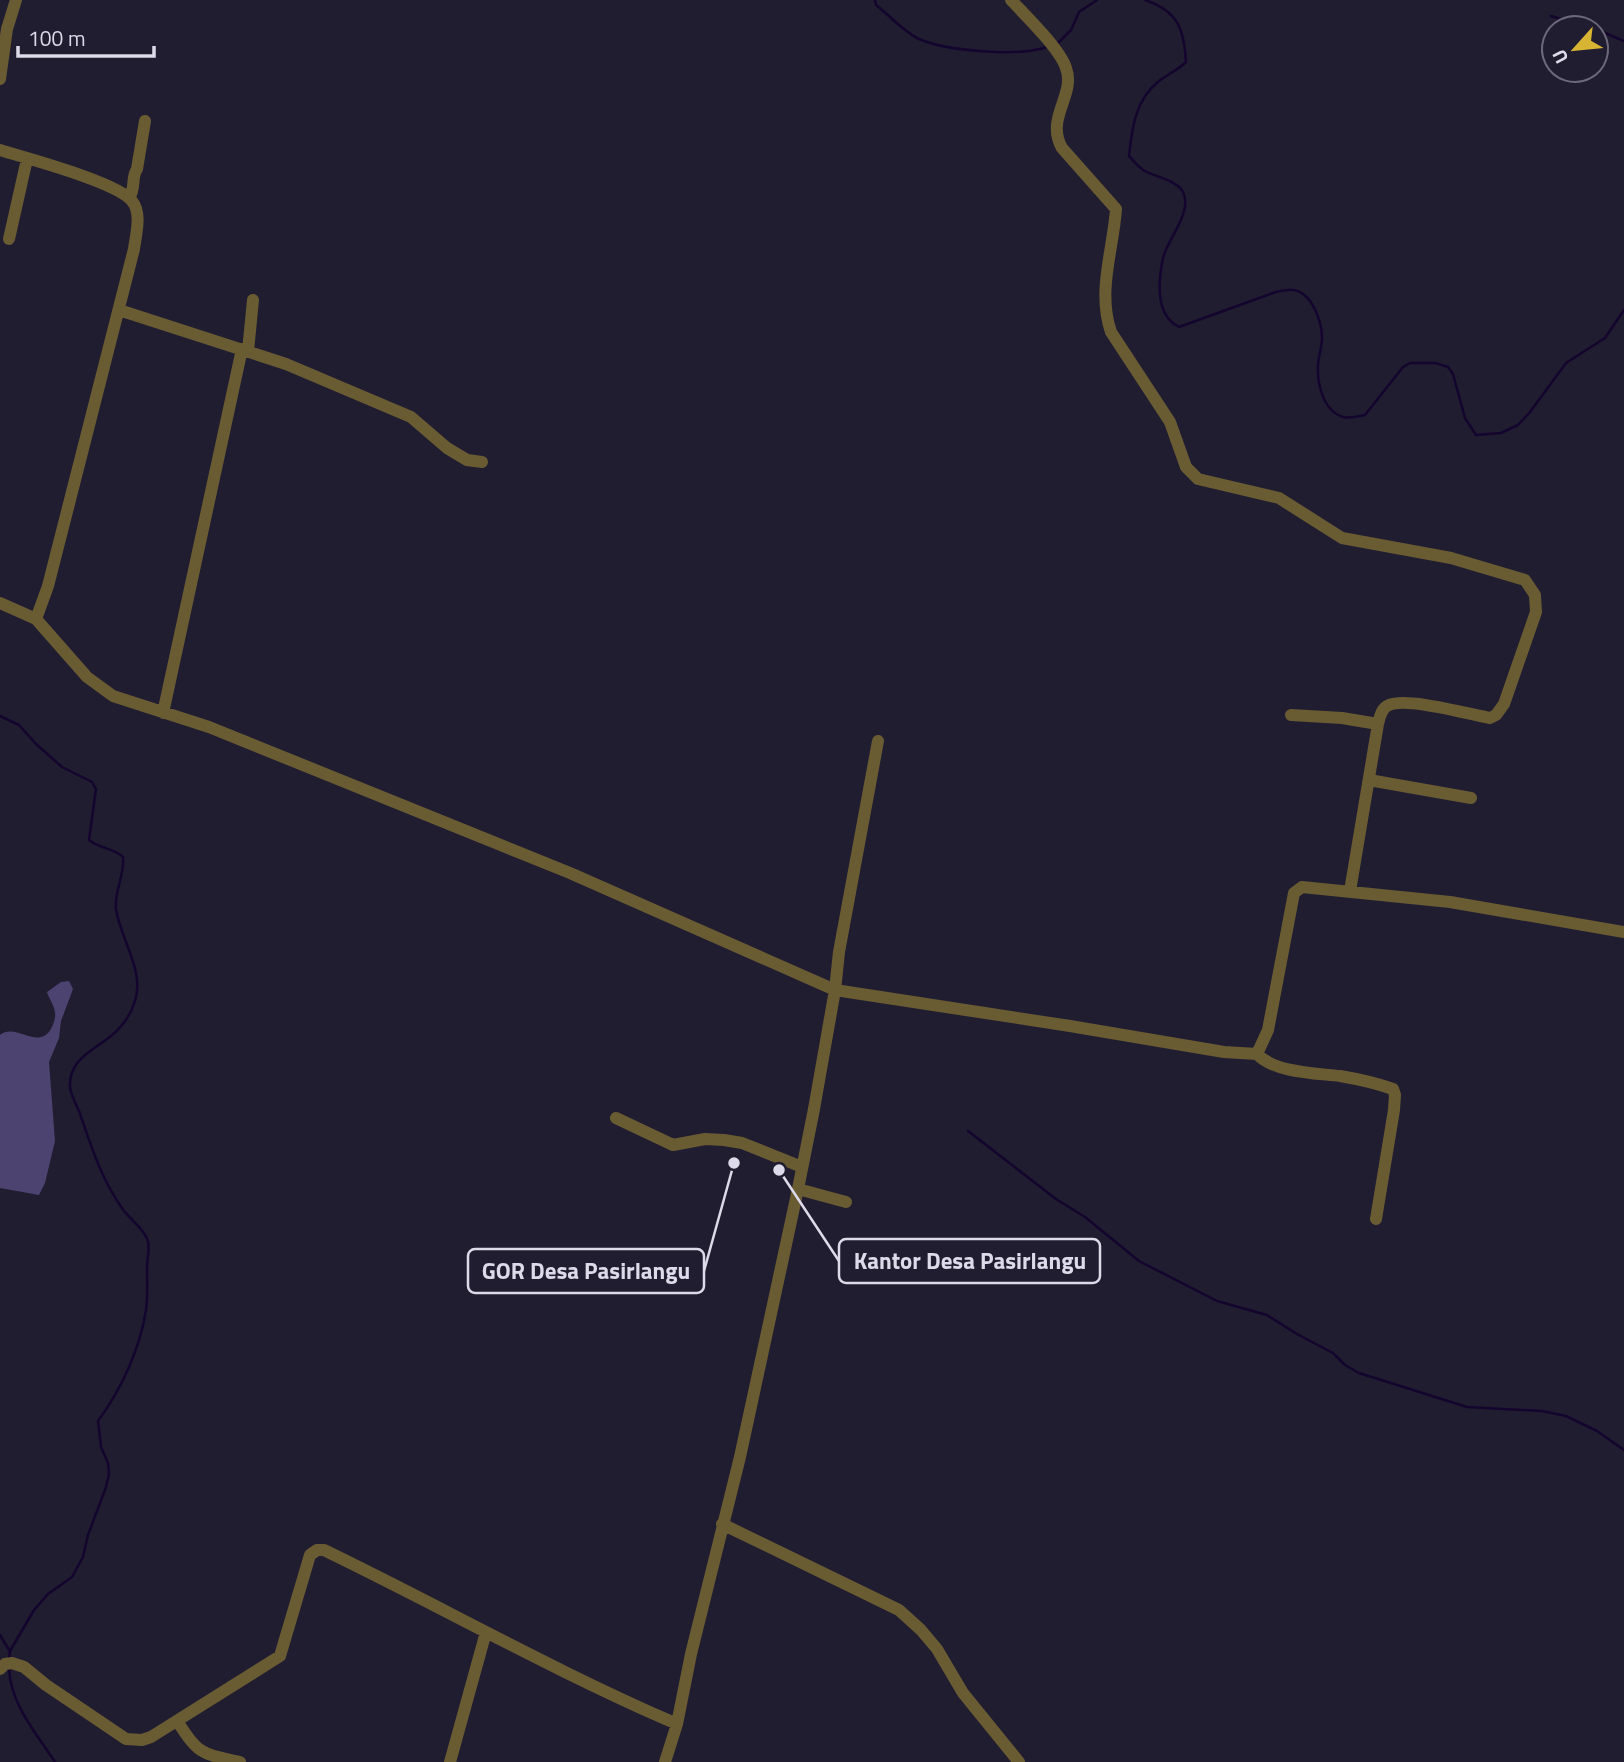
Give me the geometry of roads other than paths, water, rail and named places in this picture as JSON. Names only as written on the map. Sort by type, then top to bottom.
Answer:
[{"type":"street","points":[[0,79],[4,27],[16,0]]},
{"type":"street","points":[[1011,0],[1066,68],[1068,80],[1056,123],[1058,139],[1062,148],[1115,207],[1104,301],[1106,317],[1111,332],[1170,422],[1186,467],[1198,479],[1210,484],[1228,485],[1279,498],[1342,538],[1451,558],[1525,580],[1531,586],[1537,604],[1536,612],[1504,704],[1496,715],[1489,718],[1420,704],[1391,704],[1382,710],[1350,891]]},
{"type":"street","points":[[129,198],[135,188],[134,172],[137,169],[145,121]]},
{"type":"street","points":[[0,150],[100,182],[129,198],[136,211],[134,248],[119,310],[48,586],[36,619]]},
{"type":"street","points":[[9,239],[27,159]]},
{"type":"street","points":[[163,713],[254,300]]},
{"type":"street","points":[[119,310],[286,364],[411,417],[447,448],[467,460],[482,462]]},
{"type":"street","points":[[0,603],[36,619],[87,677],[103,691],[122,700],[209,727],[581,877],[835,990],[1224,1052],[1257,1054],[1271,1063],[1298,1072],[1340,1076],[1393,1089],[1394,1110],[1376,1219]]},
{"type":"street","points":[[1292,715],[1342,718],[1378,724]]},
{"type":"street","points":[[665,1762],[677,1724],[722,1524],[740,1457],[802,1167],[877,741]]},
{"type":"street","points":[[1369,780],[1471,798]]},
{"type":"street","points":[[1257,1054],[1268,1030],[1294,893],[1306,887],[1450,902],[1624,932]]},
{"type":"street","points":[[616,1118],[673,1145],[705,1139],[742,1143],[802,1167]]},
{"type":"street","points":[[797,1189],[846,1202]]},
{"type":"street","points":[[722,1524],[899,1610],[937,1649],[963,1693],[1019,1762]]},
{"type":"street","points":[[0,1669],[5,1664],[12,1663],[24,1667],[125,1739],[142,1740],[151,1737],[280,1656],[310,1555],[317,1550],[324,1550],[617,1698],[677,1724]]},
{"type":"street","points":[[450,1762],[486,1632]]},
{"type":"street","points":[[178,1722],[195,1748],[209,1756],[240,1762]]},
{"type":"waterway","points":[[875,0],[876,5],[908,32],[931,43],[1001,52],[1047,47]]},
{"type":"waterway","points":[[1057,44],[1071,30],[1079,12],[1097,0]]},
{"type":"waterway","points":[[1145,0],[1165,10],[1177,23],[1186,62],[1159,81],[1145,97],[1133,125],[1129,156],[1143,170],[1171,182],[1183,192],[1185,209],[1165,251],[1160,277],[1162,306],[1171,322],[1179,327],[1276,292],[1300,292],[1311,302],[1318,316],[1322,338],[1318,363],[1319,380],[1326,403],[1336,414],[1348,418],[1365,415],[1403,367],[1410,363],[1435,363],[1448,367],[1453,374],[1465,418],[1476,435],[1501,433],[1518,425],[1566,363],[1605,338],[1624,310]]},
{"type":"waterway","points":[[1610,35],[1624,41]]},
{"type":"waterway","points":[[0,716],[19,725],[62,767],[92,782],[96,789],[89,840],[123,857],[116,909],[137,978],[135,1001],[119,1029],[78,1062],[70,1086],[102,1174],[125,1212],[143,1232],[149,1247],[147,1305],[139,1339],[122,1383],[98,1421],[101,1447],[108,1463],[109,1474],[83,1557],[72,1577],[48,1594],[34,1610],[10,1651],[9,1659]]},
{"type":"waterway","points":[[968,1131],[1056,1199],[1085,1217],[1139,1261],[1217,1301],[1267,1315],[1333,1353],[1345,1365],[1359,1373],[1467,1407],[1542,1411],[1566,1416],[1597,1431],[1624,1450]]},
{"type":"waterway","points":[[0,1635],[9,1650]]},
{"type":"waterway","points":[[9,1669],[19,1707],[55,1762]]},
{"type":"place","name":"GOR Desa Pasirlangu","points":[[734,1163]]},
{"type":"place","name":"Kantor Desa Pasirlangu","points":[[779,1170]]}]
